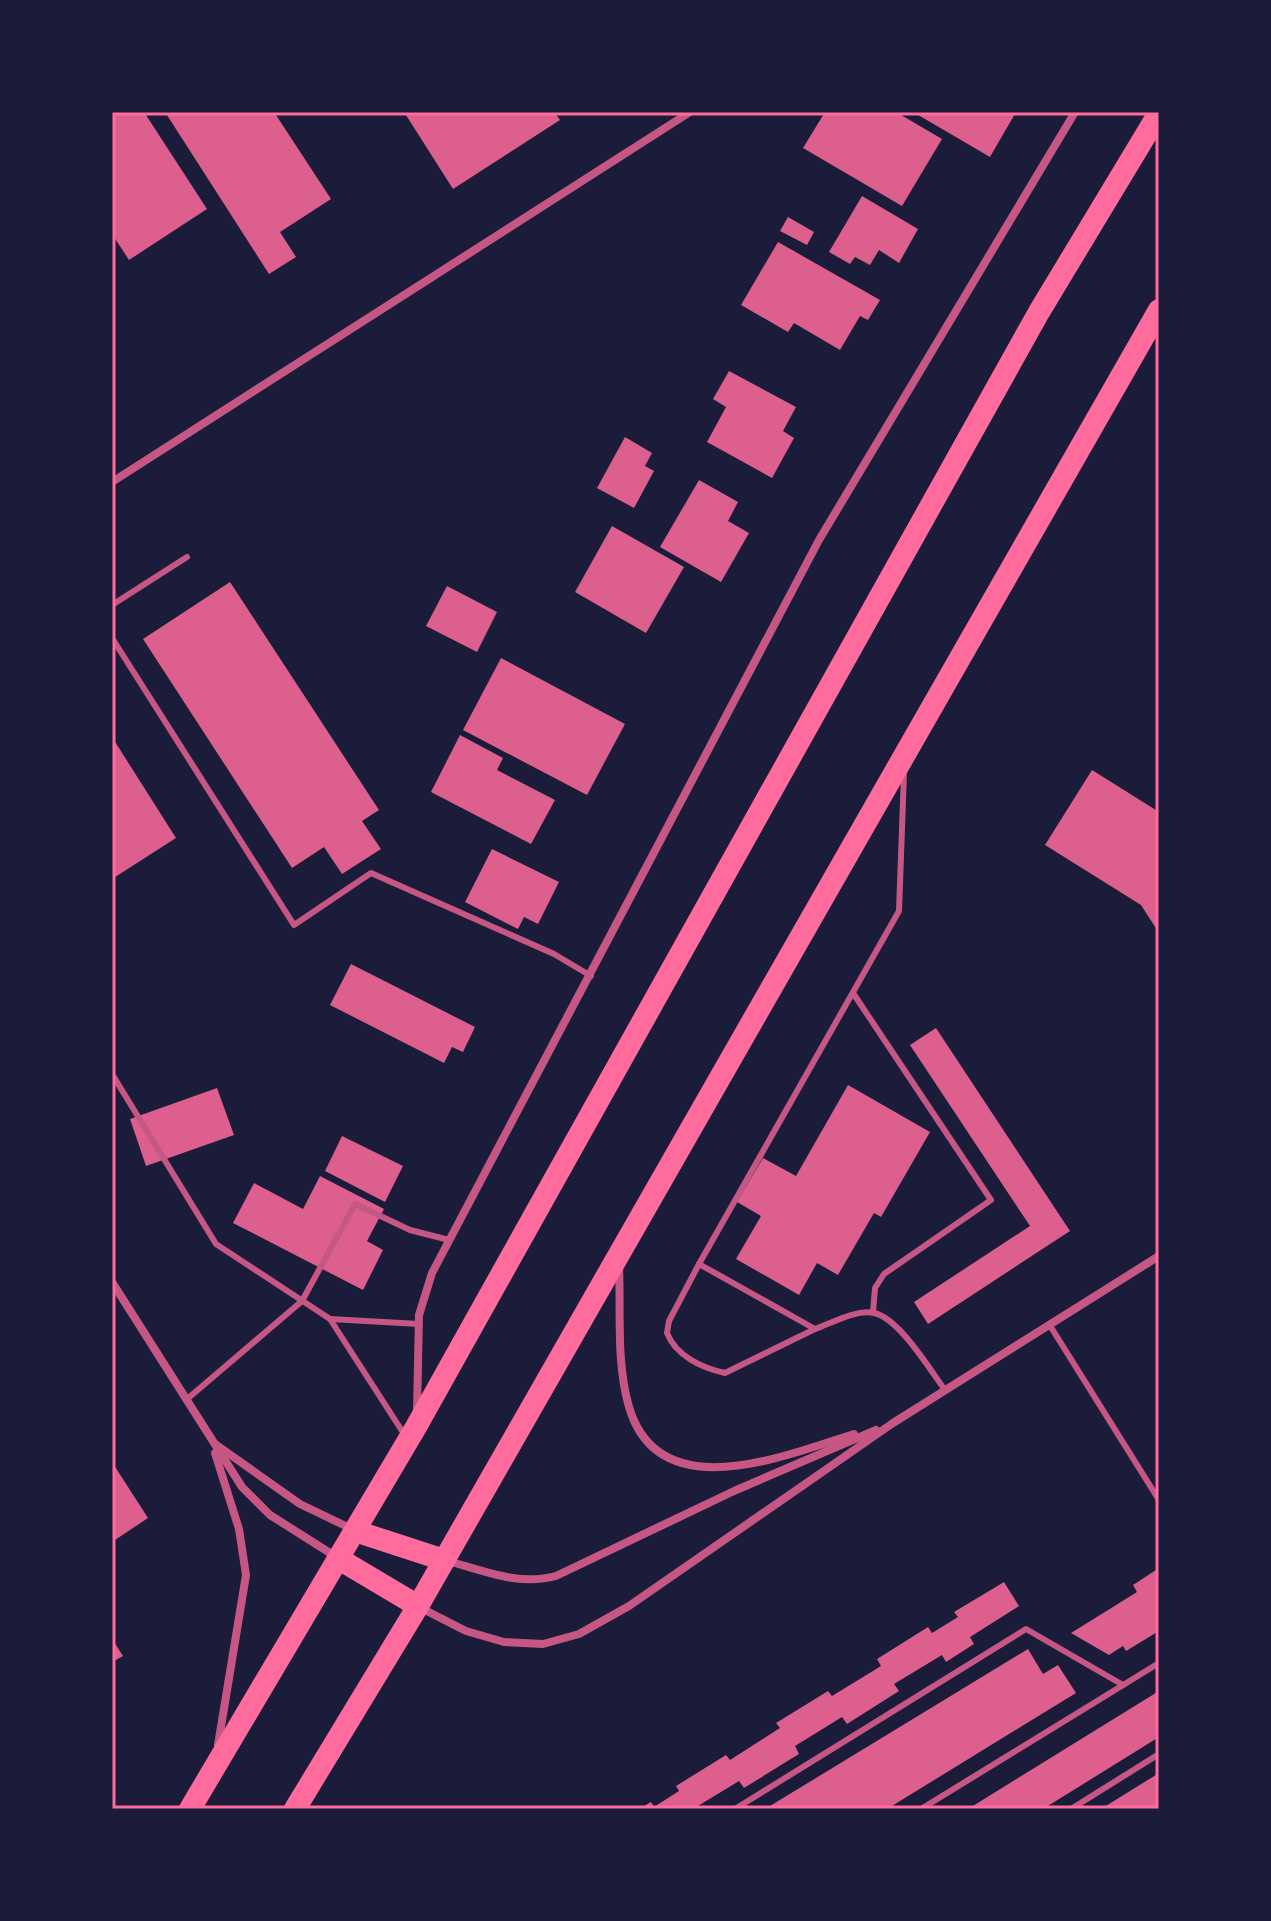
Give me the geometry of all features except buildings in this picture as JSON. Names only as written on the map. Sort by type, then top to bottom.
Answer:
[{"type":"highway","points":[[190,1809],[412,1434],[1039,312],[1159,113]]},
{"type":"highway","points":[[295,1809],[418,1606],[619,1258],[1159,310]]},
{"type":"highway","points":[[355,1531],[444,1560]]},
{"type":"highway","points":[[339,1559],[418,1606]]},
{"type":"street","points":[[112,482],[690,112]]},
{"type":"street","points":[[412,1434],[419,1324],[425,1290],[449,1240],[819,540],[1075,112]]},
{"type":"street","points":[[418,1606],[466,1631],[504,1642],[543,1644],[579,1634],[639,1600],[893,1423],[1159,1256]]},
{"type":"street","points":[[619,1258],[629,1407],[644,1436],[670,1456],[704,1469],[728,1468],[893,1423]]},
{"type":"street","points":[[112,1282],[242,1487],[259,1506],[339,1559]]},
{"type":"street","points":[[444,1560],[512,1579],[534,1580],[556,1576],[585,1565],[690,1511],[893,1423]]},
{"type":"street","points":[[211,1441],[300,1504],[355,1531]]},
{"type":"street","points":[[211,1441],[239,1529],[246,1575],[214,1768]]},
{"type":"lane","points":[[112,605],[187,557]]},
{"type":"lane","points":[[112,638],[294,925],[371,873],[554,954],[591,976]]},
{"type":"lane","points":[[904,757],[899,911],[699,1264],[669,1321],[667,1333],[682,1354],[710,1369],[725,1373],[815,1329],[855,1314],[873,1312],[895,1326],[945,1390]]},
{"type":"lane","points":[[853,993],[991,1200],[884,1274],[875,1288],[873,1312]]},
{"type":"lane","points":[[112,1074],[216,1244],[330,1319],[412,1434]]},
{"type":"lane","points":[[186,1400],[302,1301],[355,1204],[410,1230],[449,1240]]},
{"type":"lane","points":[[699,1264],[815,1329]]},
{"type":"lane","points":[[330,1319],[419,1324]]},
{"type":"lane","points":[[1049,1324],[1159,1500]]},
{"type":"lane","points":[[735,1809],[1026,1629],[1123,1685]]},
{"type":"lane","points":[[921,1809],[1159,1663]]},
{"type":"lane","points":[[1071,1809],[1159,1754]]}]
